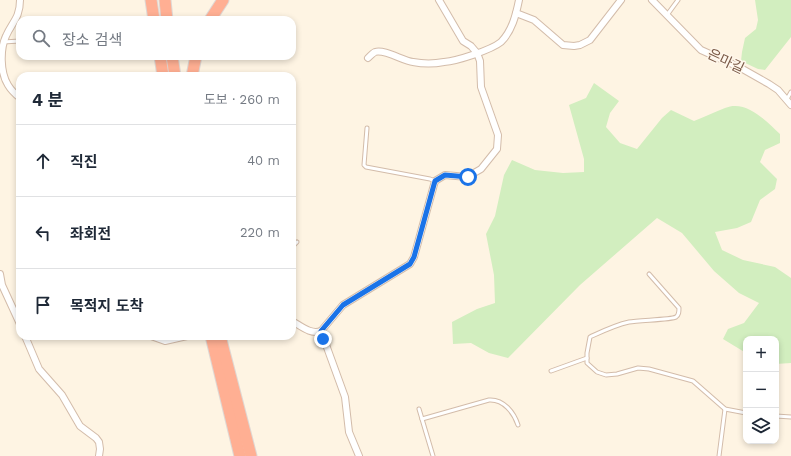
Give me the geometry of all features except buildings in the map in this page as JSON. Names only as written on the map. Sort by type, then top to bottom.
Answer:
[{"type":"highway","points":[[151,0],[153,16]]},
{"type":"highway","points":[[157,0],[159,16]]},
{"type":"highway","points":[[165,0],[167,16]]},
{"type":"highway","points":[[213,16],[223,0]]},
{"type":"highway","points":[[162,60],[163,72]]},
{"type":"highway","points":[[173,60],[174,72]]},
{"type":"highway","points":[[193,72],[195,60]]},
{"type":"highway","points":[[212,340],[234,412],[250,452]]},
{"type":"highway","points":[[221,340],[234,412],[240,456]]},
{"type":"street","points":[[18,16],[20,11],[20,0]]},
{"type":"street","points":[[296,323],[312,332],[321,331],[343,305],[410,264],[414,257],[435,181],[445,175],[468,177],[481,169],[497,149],[498,135],[481,87],[480,61],[477,53],[471,46],[463,41],[439,0]]},
{"type":"street","points":[[368,58],[374,52],[381,52],[408,61],[437,63],[446,62],[492,48],[500,42],[510,30],[516,13],[518,0]]},
{"type":"street","points":[[516,13],[534,20],[563,45],[574,46],[590,40],[621,0]]},
{"type":"street","name":"은마길","points":[[652,0],[701,50],[739,67],[769,84],[778,90],[788,103]]},
{"type":"street","points":[[16,19],[3,42],[2,56],[5,77],[11,89],[16,94]]},
{"type":"street","points":[[0,274],[2,285],[16,315]]},
{"type":"street","points":[[321,331],[345,397],[349,432],[359,456]]},
{"type":"street","points":[[27,340],[39,369],[62,395],[80,426],[99,442],[99,456]]},
{"type":"lane","points":[[667,15],[678,0]]},
{"type":"lane","points":[[3,42],[16,41]]},
{"type":"lane","name":"은마길","points":[[788,103],[791,92]]},
{"type":"lane","points":[[367,128],[364,165],[366,167],[435,181]]},
{"type":"lane","points":[[649,274],[679,308],[679,313],[677,316],[672,318],[629,322],[606,329],[590,337],[587,363],[597,372],[606,375],[617,374],[638,368],[649,369],[693,381],[725,409],[743,412]]},
{"type":"lane","points":[[551,371],[587,358]]},
{"type":"lane","points":[[422,419],[493,400],[501,403],[510,410],[518,425]]},
{"type":"lane","points":[[419,409],[433,456]]},
{"type":"lane","points":[[719,456],[725,409]]},
{"type":"lane","points":[[779,416],[791,417]]},
{"type":"green space","points":[[755,0],[791,0],[791,37],[765,70],[758,69],[741,61],[745,38],[756,29],[758,20]]},
{"type":"green space","points":[[594,83],[619,101],[610,113],[606,127],[620,143],[637,149],[662,118],[671,110],[694,121],[725,108],[740,106],[755,113],[780,134],[780,143],[765,150],[760,162],[777,179],[775,189],[760,200],[751,222],[737,228],[715,232],[722,250],[743,260],[775,267],[791,278],[791,363],[779,364],[779,336],[743,336],[743,351],[723,339],[728,329],[744,323],[759,303],[739,293],[714,271],[682,233],[657,218],[580,285],[508,358],[489,353],[471,343],[453,344],[452,322],[477,309],[495,303],[494,275],[486,234],[495,216],[504,175],[512,160],[535,170],[563,173],[584,172],[584,159],[569,105],[586,98]]},
{"type":"route","points":[[323,339],[321,331],[323,327],[343,305],[410,264],[414,257],[435,181],[445,175],[468,177]]}]
